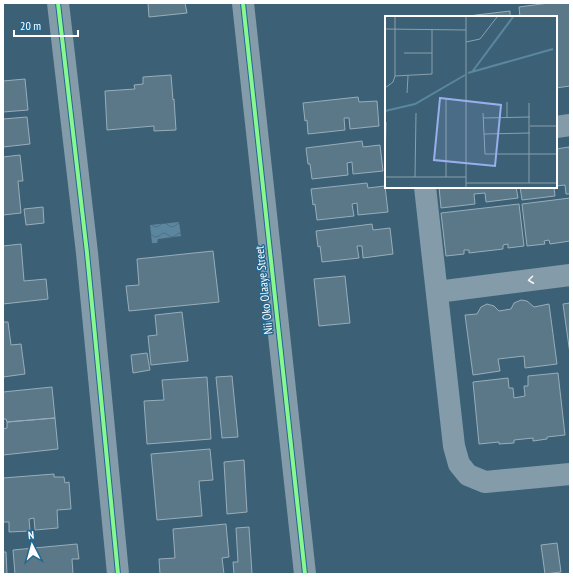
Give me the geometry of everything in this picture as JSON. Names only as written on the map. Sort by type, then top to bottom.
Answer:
[{"type":"street","points":[[58,3],[86,253],[118,574]]},
{"type":"street","name":"Nii Oko Olaaye Street","points":[[243,3],[305,574]]},
{"type":"street","points":[[557,127],[570,125]]},
{"type":"street","points":[[425,188],[454,446],[459,464],[468,475],[485,482],[570,474]]},
{"type":"street","points":[[436,292],[570,275]]},
{"type":"water","points":[[179,222],[181,236],[158,239],[157,243],[152,243],[150,225]]},
{"type":"building","points":[[148,3],[185,3],[187,13],[149,17]]},
{"type":"building","points":[[549,3],[570,3],[570,86],[557,88],[557,16],[520,16],[519,7]]},
{"type":"building","points":[[510,11],[510,16],[468,16]]},
{"type":"building","points":[[171,75],[176,130],[154,131],[154,126],[107,130],[105,91],[135,89],[134,85],[143,84],[143,77]]},
{"type":"building","points":[[25,79],[28,110],[3,112],[3,81]]},
{"type":"building","points":[[358,97],[359,102],[377,101],[379,126],[350,129],[349,118],[344,118],[345,130],[308,134],[307,120],[305,121],[303,103]]},
{"type":"building","points":[[27,117],[30,144],[3,147],[3,119]]},
{"type":"building","points":[[362,141],[363,147],[380,145],[383,171],[353,174],[352,162],[347,163],[348,175],[312,179],[306,148]]},
{"type":"building","points":[[569,147],[570,194],[566,194],[565,185],[557,186],[557,149]]},
{"type":"building","points":[[20,155],[23,181],[18,181],[21,213],[3,215],[3,157]]},
{"type":"building","points":[[367,183],[368,188],[385,186],[388,212],[358,215],[357,203],[352,204],[354,216],[317,220],[311,189]]},
{"type":"building","points":[[439,188],[516,188],[518,198],[486,202],[485,193],[474,194],[475,204],[441,208]]},
{"type":"building","points":[[520,188],[554,188],[555,196],[522,200]]},
{"type":"building","points":[[570,198],[570,241],[550,244],[549,240],[544,241],[545,244],[527,246],[522,204]]},
{"type":"building","points":[[519,204],[524,246],[508,248],[508,244],[503,245],[503,249],[469,253],[469,250],[464,250],[464,254],[446,256],[441,213]]},
{"type":"building","points":[[43,207],[44,223],[26,225],[24,209]]},
{"type":"building","points":[[372,224],[373,230],[390,228],[393,254],[363,258],[362,246],[357,246],[359,258],[322,262],[316,231]]},
{"type":"building","points":[[21,244],[24,281],[46,279],[48,299],[3,304],[3,246]]},
{"type":"building","points":[[213,251],[219,302],[129,311],[126,286],[139,285],[137,259]]},
{"type":"building","points":[[345,276],[350,323],[319,326],[314,279]]},
{"type":"building","points":[[521,300],[527,301],[534,307],[549,304],[557,364],[525,368],[524,356],[498,359],[500,371],[473,375],[465,315],[477,314],[481,307],[487,304],[494,306],[499,311],[511,309],[514,303]]},
{"type":"building","points":[[570,303],[570,354],[563,304]]},
{"type":"building","points":[[182,312],[188,361],[151,365],[148,336],[157,335],[155,315]]},
{"type":"building","points":[[3,322],[8,322],[11,345],[21,344],[25,374],[3,377]]},
{"type":"building","points":[[147,353],[150,370],[133,373],[131,355]]},
{"type":"building","points":[[558,373],[565,435],[547,437],[547,439],[533,441],[533,438],[514,440],[514,443],[499,444],[499,442],[479,444],[473,382],[508,378],[509,388],[513,388],[514,398],[525,396],[524,386],[528,386],[528,376]]},
{"type":"building","points":[[232,376],[238,437],[222,438],[216,377]]},
{"type":"building","points":[[207,377],[211,439],[147,444],[144,401],[164,400],[162,380]]},
{"type":"building","points":[[52,387],[55,418],[7,422],[6,419],[3,419],[3,392]]},
{"type":"building","points":[[55,418],[58,449],[3,455],[3,429],[7,428],[7,422]]},
{"type":"building","points":[[210,449],[213,480],[199,481],[202,516],[157,520],[151,454]]},
{"type":"building","points":[[244,460],[247,512],[227,514],[224,462]]},
{"type":"building","points":[[54,474],[54,477],[64,477],[65,483],[69,482],[71,509],[57,510],[58,528],[35,530],[34,518],[29,519],[30,531],[9,532],[9,522],[3,522],[3,478]]},
{"type":"building","points":[[226,524],[229,557],[222,558],[224,574],[160,574],[159,559],[175,558],[173,529]]},
{"type":"building","points":[[249,527],[252,574],[234,574],[233,562],[238,562],[236,528]]},
{"type":"building","points":[[557,543],[561,572],[545,574],[541,545]]},
{"type":"building","points":[[77,544],[79,559],[72,559],[73,574],[15,574],[13,550]]},
{"type":"building","points":[[3,552],[6,552],[7,574],[3,574]]},
{"type":"cycle path","points":[[58,3],[87,253],[118,574]]},
{"type":"cycle path","points":[[243,3],[305,574]]}]
